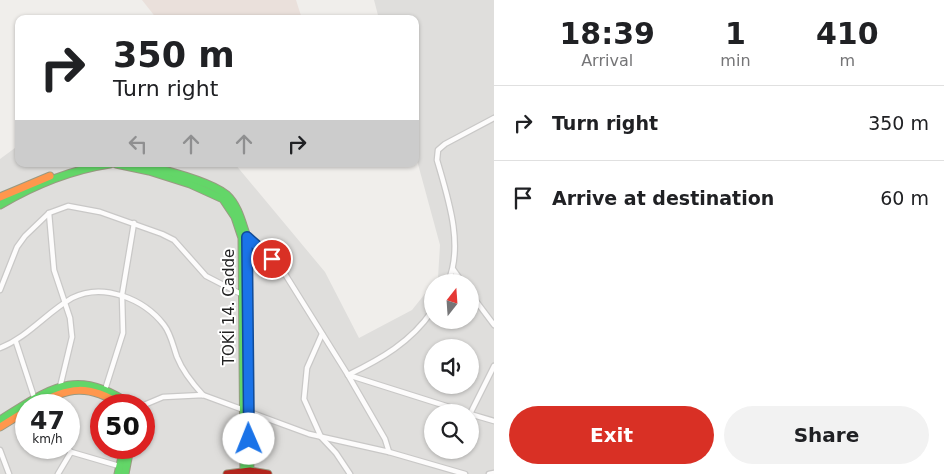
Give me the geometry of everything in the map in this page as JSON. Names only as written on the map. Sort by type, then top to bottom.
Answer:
[{"type":"main road","points":[[0,197],[77,167]]},
{"type":"main road","points":[[0,205],[38,183],[88,167]]},
{"type":"main road","name":"TOKİ 14. Cadde","points":[[130,167],[181,182],[223,199],[235,217],[242,238],[246,410]]},
{"type":"main road","name":"TOKİ 14. Cadde","points":[[149,167],[190,179],[226,194],[240,214],[247,237],[246,410],[243,473]]},
{"type":"main road","points":[[50,394],[60,387],[74,383],[108,394]]},
{"type":"main road","points":[[57,394],[74,389],[104,393]]},
{"type":"main road","points":[[0,420],[15,413]]},
{"type":"main road","points":[[0,427],[15,418]]},
{"type":"main road","points":[[125,474],[128,459]]},
{"type":"main road","points":[[227,474],[268,474]]},
{"type":"street","points":[[451,274],[453,269],[453,226],[437,160],[438,150],[444,144],[494,118]]},
{"type":"street","points":[[0,290],[17,247],[39,220],[68,206],[84,208],[134,223],[174,240],[206,276],[243,295]]},
{"type":"street","points":[[49,214],[54,270],[66,302],[72,337],[60,387]]},
{"type":"street","points":[[104,393],[123,333],[122,295],[134,223]]},
{"type":"street","points":[[247,237],[280,266],[348,375],[385,439],[390,452]]},
{"type":"street","points":[[453,269],[456,274]]},
{"type":"street","points":[[0,348],[16,342],[66,302],[87,294],[122,295],[151,312],[165,326],[187,376],[203,394]]},
{"type":"street","points":[[479,305],[494,325]]},
{"type":"street","points":[[348,375],[399,346],[420,329],[424,323]]},
{"type":"street","points":[[322,334],[307,368],[304,399],[321,437],[336,453],[350,474]]},
{"type":"street","points":[[16,342],[34,394]]},
{"type":"street","points":[[475,404],[494,366]]},
{"type":"street","points":[[348,375],[440,404]]},
{"type":"street","points":[[155,400],[163,397],[203,394],[321,437],[390,452],[465,474]]},
{"type":"street","points":[[479,417],[494,422]]},
{"type":"street","points":[[0,450],[9,474]]},
{"type":"street","points":[[80,454],[118,470]]},
{"type":"street","points":[[58,474],[65,459]]},
{"type":"street","points":[[489,474],[494,473]]},
{"type":"shaded area","points":[[142,0],[296,0],[301,15],[154,15]]},
{"type":"shaded area","points":[[374,0],[494,0],[494,474],[0,474],[0,159],[15,148],[15,167],[238,167],[325,272],[359,338],[412,310],[424,295],[424,329],[479,329],[479,274],[438,274],[440,245],[419,167],[419,15],[378,15]]},
{"type":"traffic: fast","points":[[0,205],[53,179],[95,167]]},
{"type":"traffic: fast","points":[[130,167],[190,184],[223,199],[235,217],[242,238],[244,474]]},
{"type":"traffic: fast","points":[[152,167],[185,176],[209,185],[227,195],[237,209],[247,237],[250,474]]},
{"type":"traffic: fast","points":[[0,420],[49,391],[64,386],[79,384],[114,394]]},
{"type":"traffic: fast","points":[[118,474],[121,459]]},
{"type":"traffic: fast","points":[[125,474],[128,459]]},
{"type":"traffic: slow","points":[[0,197],[50,176]]},
{"type":"traffic: slow","points":[[58,394],[78,390],[99,394]]},
{"type":"traffic: slow","points":[[0,427],[15,418]]},
{"type":"traffic: jam","points":[[227,474],[250,471],[268,474]]},
{"type":"route","points":[[249,439],[247,237],[272,259]]}]
